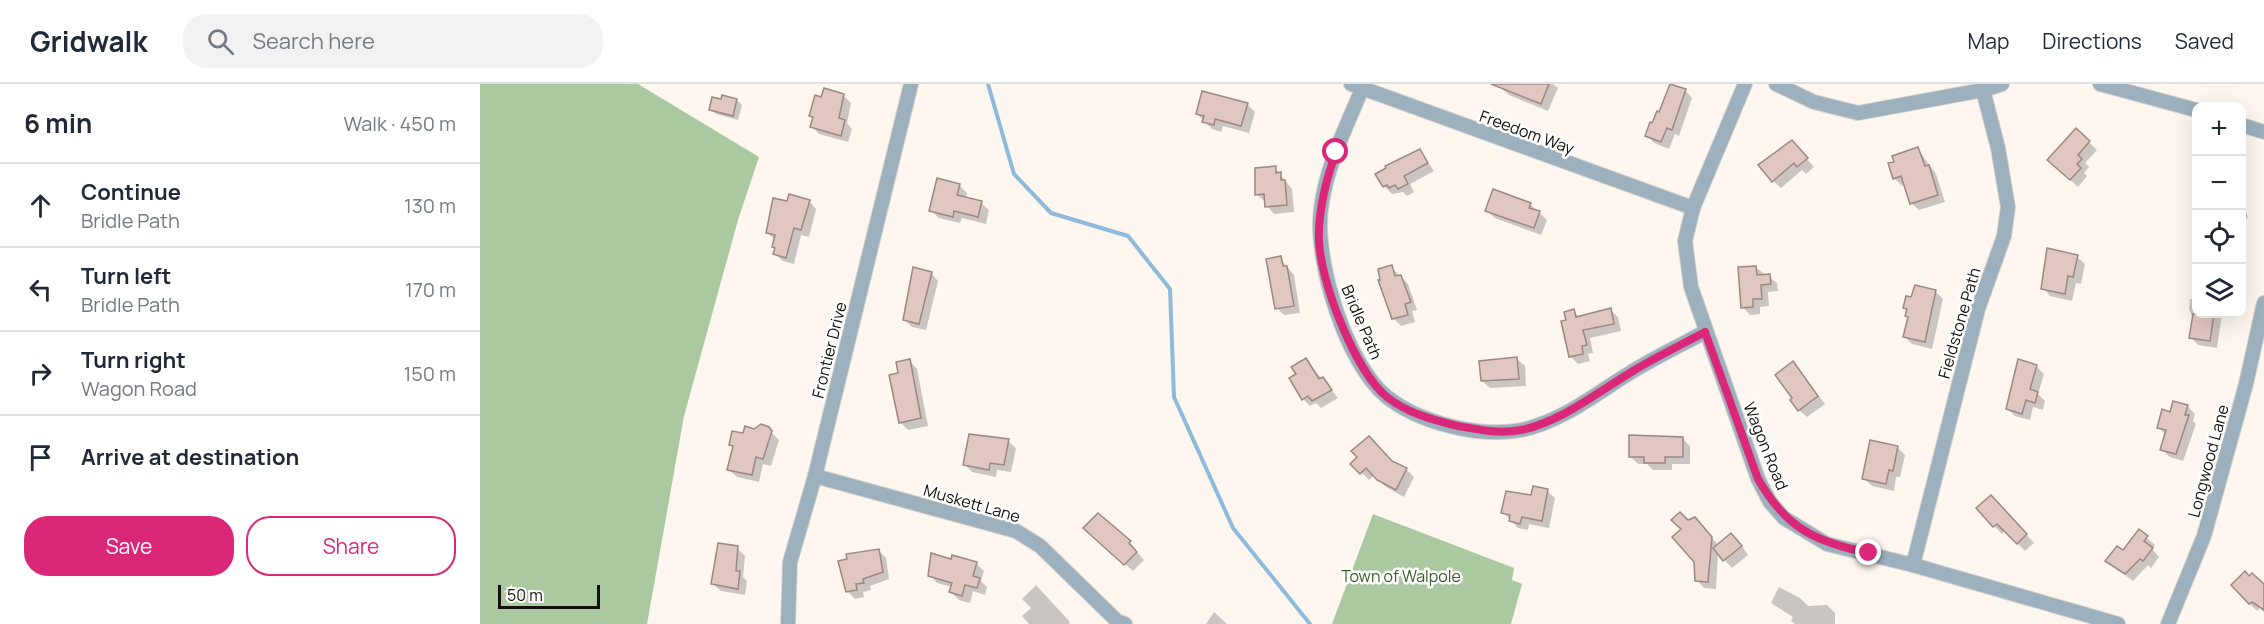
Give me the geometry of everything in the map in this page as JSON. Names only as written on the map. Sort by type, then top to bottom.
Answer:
[{"type":"street","name":"Frontier Drive","points":[[788,624],[790,562],[816,476],[911,84]]},
{"type":"street","name":"Wagon Road","points":[[1745,84],[1686,229],[1686,265],[1705,332],[1758,479],[1770,502],[1784,518],[1827,544],[1913,565],[2118,624]]},
{"type":"street","points":[[1776,84],[1814,102],[1858,113],[1983,90],[2002,84]]},
{"type":"street","points":[[2100,84],[2192,110]]},
{"type":"street","name":"Freedom Way","points":[[1356,86],[1693,208]]},
{"type":"street","name":"Bridle Path","points":[[1356,86],[1328,174],[1321,209],[1319,242],[1326,277],[1348,338],[1368,376],[1387,397],[1416,414],[1450,424],[1495,434],[1522,430],[1545,423],[1634,370],[1705,332]]},
{"type":"street","name":"Fieldstone Path","points":[[1913,565],[1978,309],[2004,236],[2008,207],[1998,148],[1983,90]]},
{"type":"street","points":[[2246,127],[2264,132]]},
{"type":"street","name":"Longwood Lane","points":[[2168,624],[2204,536],[2247,384],[2264,303]]},
{"type":"street","name":"Muskett Lane","points":[[816,476],[1016,531],[1040,546],[1117,621],[1125,624]]},
{"type":"green space","points":[[480,84],[638,84],[759,157],[738,220],[684,416],[647,624],[480,624]]},
{"type":"green space","name":"Town of Walpole","points":[[1373,514],[1514,568],[1512,580],[1522,584],[1511,624],[1332,624]]},
{"type":"building","points":[[1491,84],[1549,84],[1541,104]]},
{"type":"building","points":[[1670,84],[1686,89],[1672,130],[1667,128],[1661,142],[1645,136],[1650,122],[1652,123],[1657,111],[1659,112]]},
{"type":"building","points":[[824,88],[844,94],[839,118],[845,120],[841,136],[810,127],[813,117],[809,116],[815,95],[821,97]]},
{"type":"building","points":[[1202,91],[1248,103],[1241,126],[1215,119],[1214,125],[1202,122],[1204,116],[1196,114]]},
{"type":"building","points":[[722,95],[737,99],[733,116],[709,110],[712,97],[721,99]]},
{"type":"building","points":[[2076,128],[2090,141],[2078,155],[2082,159],[2077,164],[2081,168],[2070,180],[2047,160]]},
{"type":"building","points":[[1792,140],[1808,158],[1797,167],[1794,163],[1772,182],[1758,165]]},
{"type":"building","points":[[1918,147],[1925,166],[1929,165],[1938,195],[1910,204],[1901,176],[1893,179],[1888,163],[1894,162],[1892,156]]},
{"type":"building","points":[[1420,149],[1428,163],[1404,176],[1408,184],[1398,189],[1395,185],[1389,188],[1387,185],[1383,187],[1375,174],[1386,168],[1385,166]]},
{"type":"building","points":[[1276,166],[1276,173],[1281,172],[1281,180],[1285,180],[1287,205],[1265,207],[1264,194],[1255,195],[1255,168]]},
{"type":"building","points":[[937,178],[960,184],[957,195],[982,201],[978,217],[954,211],[953,217],[929,211]]},
{"type":"building","points":[[1493,189],[1531,203],[1529,208],[1540,211],[1534,228],[1485,211]]},
{"type":"building","points":[[789,194],[810,200],[801,230],[794,228],[786,258],[773,254],[775,235],[766,233],[773,198],[787,201]]},
{"type":"building","points":[[2047,248],[2078,255],[2073,277],[2068,276],[2065,294],[2041,289]]},
{"type":"building","points":[[1281,256],[1283,266],[1287,266],[1294,306],[1275,309],[1266,259]]},
{"type":"building","points":[[1392,265],[1395,276],[1401,275],[1411,302],[1405,304],[1408,315],[1392,319],[1378,280],[1380,280],[1378,269]]},
{"type":"building","points":[[1756,266],[1757,275],[1770,274],[1771,284],[1761,285],[1762,299],[1753,299],[1753,307],[1741,308],[1738,267]]},
{"type":"building","points":[[913,267],[932,272],[919,324],[903,320]]},
{"type":"building","points":[[1915,285],[1936,290],[1925,342],[1903,337],[1908,317],[1905,316],[1907,309],[1903,308],[1906,296],[1911,297]]},
{"type":"building","points":[[1611,308],[1614,324],[1583,330],[1587,345],[1582,346],[1583,354],[1569,357],[1561,321],[1566,320],[1564,312],[1574,309],[1576,317]]},
{"type":"building","points":[[2192,318],[2213,318],[2210,341],[2189,338]]},
{"type":"building","points":[[1517,357],[1519,379],[1481,381],[1479,361]]},
{"type":"building","points":[[1306,358],[1319,379],[1323,377],[1332,390],[1312,401],[1308,396],[1302,400],[1289,378],[1296,374],[1291,367]]},
{"type":"building","points":[[910,359],[921,418],[899,423],[889,375],[898,373],[896,362]]},
{"type":"building","points":[[2018,359],[2037,365],[2030,389],[2038,392],[2035,403],[2026,400],[2022,414],[2006,409]]},
{"type":"building","points":[[1793,361],[1818,396],[1798,411],[1790,400],[1792,398],[1775,375]]},
{"type":"building","points":[[2173,401],[2188,405],[2185,415],[2189,415],[2176,454],[2160,450],[2166,430],[2157,428],[2162,409],[2170,412]]},
{"type":"building","points":[[761,424],[772,431],[763,459],[756,457],[752,475],[727,470],[733,446],[729,445],[732,431],[743,433],[745,426],[754,429]]},
{"type":"building","points":[[969,434],[1009,439],[1004,465],[990,463],[989,470],[963,465]]},
{"type":"building","points":[[1629,435],[1683,437],[1683,457],[1665,457],[1665,463],[1644,463],[1644,457],[1629,457]]},
{"type":"building","points":[[1369,436],[1392,461],[1407,468],[1396,490],[1377,480],[1366,468],[1360,474],[1350,464],[1357,457],[1351,451]]},
{"type":"building","points":[[1870,440],[1898,446],[1893,471],[1889,470],[1886,484],[1862,479]]},
{"type":"building","points":[[1533,486],[1548,489],[1542,521],[1522,517],[1520,524],[1509,521],[1510,515],[1501,513],[1506,491],[1531,495]]},
{"type":"building","points":[[1991,495],[2027,534],[2017,544],[1997,524],[1993,527],[1976,508]]},
{"type":"building","points":[[1680,512],[1688,520],[1695,517],[1712,537],[1708,582],[1695,581],[1694,562],[1672,537],[1681,529],[1671,520]]},
{"type":"building","points":[[1098,513],[1131,541],[1129,543],[1137,552],[1124,565],[1083,528]]},
{"type":"building","points":[[2139,529],[2148,536],[2144,541],[2153,548],[2143,561],[2140,559],[2125,574],[2105,561],[2117,546],[2123,550]]},
{"type":"building","points":[[1731,533],[1742,546],[1723,561],[1713,548]]},
{"type":"building","points":[[718,543],[738,546],[736,571],[740,571],[738,589],[711,584]]},
{"type":"building","points":[[879,549],[883,572],[863,579],[864,583],[856,584],[857,590],[846,592],[838,561],[847,559],[846,554]]},
{"type":"building","points":[[931,553],[951,559],[952,555],[977,562],[973,576],[980,578],[977,588],[965,585],[962,596],[949,592],[952,583],[928,576]]},
{"type":"building","points":[[2245,571],[2249,576],[2252,573],[2264,584],[2264,610],[2252,602],[2249,604],[2231,585]]},
{"type":"waterway","points":[[988,84],[1014,174],[1051,213],[1128,236],[1170,289],[1174,397],[1233,528],[1310,624]]},
{"type":"route","points":[[1336,152],[1328,174],[1321,209],[1319,242],[1326,277],[1348,338],[1368,376],[1387,397],[1416,414],[1450,424],[1495,434],[1522,430],[1545,423],[1634,370],[1705,332],[1758,479],[1770,502],[1784,518],[1827,544],[1869,553]]}]
